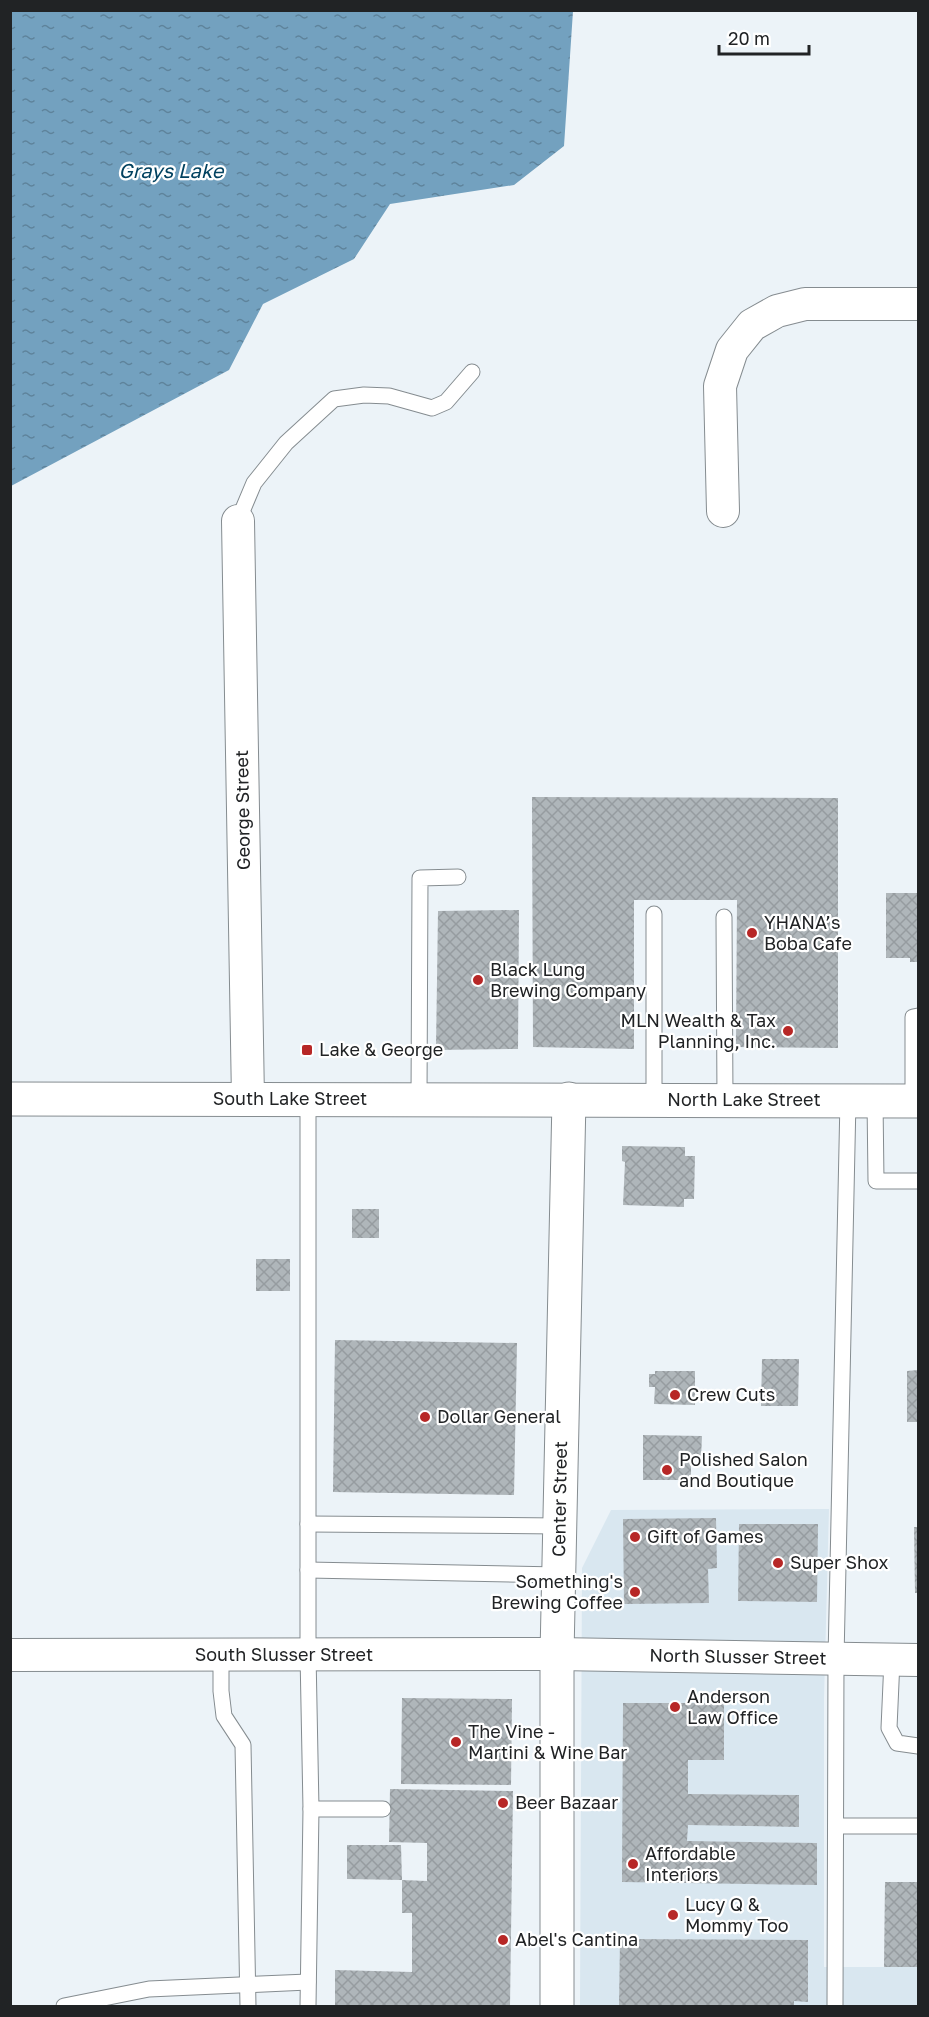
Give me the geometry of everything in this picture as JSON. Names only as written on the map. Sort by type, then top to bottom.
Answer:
[{"type":"street","points":[[723,511],[720,386],[732,350],[752,325],[777,311],[805,304],[918,304]]},
{"type":"street","name":"George Street","points":[[238,521],[248,1100]]},
{"type":"street","name":"South Lake Street","points":[[10,1100],[569,1100]]},
{"type":"street","name":"North Lake Street","points":[[569,1100],[916,1101]]},
{"type":"street","name":"Center Street","points":[[557,2007],[557,1654],[569,1100]]},
{"type":"street","name":"North Slusser Street","points":[[557,1654],[905,1660]]},
{"type":"street","name":"South Slusser Street","points":[[10,1655],[557,1654]]},
{"type":"lane","points":[[238,521],[254,483],[286,443],[334,399],[364,395],[389,396],[432,408],[446,402],[472,372]]},
{"type":"lane","points":[[419,1100],[420,878],[458,877]]},
{"type":"lane","points":[[654,914],[654,1100]]},
{"type":"lane","points":[[724,917],[725,1100]]},
{"type":"lane","points":[[916,1101],[913,1017],[918,1017]]},
{"type":"lane","points":[[308,1100],[308,1654],[311,1809],[308,2007]]},
{"type":"lane","points":[[861,1100],[876,1181],[918,1181]]},
{"type":"lane","points":[[835,2007],[836,1659],[861,1100]]},
{"type":"lane","points":[[308,1524],[560,1526]]},
{"type":"lane","points":[[308,1570],[559,1575]]},
{"type":"lane","points":[[221,1655],[224,1716],[243,1745],[248,2007]]},
{"type":"lane","points":[[905,1660],[889,1728],[897,1743],[918,1746]]},
{"type":"lane","points":[[311,1809],[383,1809]]},
{"type":"lane","points":[[836,1826],[918,1826]]},
{"type":"lane","points":[[64,2007],[149,1989],[308,1982]]},
{"type":"shaded area","points":[[829,1509],[824,1699],[824,1967],[918,1967],[918,2006],[580,2006],[582,1568],[611,1510]]},
{"type":"water","name":"Grays Lake","points":[[11,10],[573,11],[564,146],[514,185],[390,204],[354,259],[263,304],[229,370],[11,486]]},
{"type":"building","points":[[532,797],[838,798],[838,1048],[736,1047],[737,900],[634,900],[634,1049],[533,1047]]},
{"type":"building","points":[[886,893],[918,893],[918,962],[910,962],[910,958],[886,958]]},
{"type":"building","name":"Black Lung Brewing Company","points":[[519,910],[518,1049],[436,1050],[438,911]]},
{"type":"building","points":[[622,1146],[685,1147],[685,1156],[695,1156],[694,1199],[684,1199],[684,1207],[623,1205],[625,1162],[622,1161]]},
{"type":"building","points":[[352,1209],[379,1209],[379,1238],[352,1238]]},
{"type":"building","points":[[256,1259],[290,1259],[290,1291],[256,1291]]},
{"type":"building","name":"Dollar General","points":[[335,1340],[517,1343],[514,1495],[333,1492]]},
{"type":"building","points":[[762,1359],[799,1359],[798,1406],[761,1406]]},
{"type":"building","points":[[918,1370],[918,1422],[907,1422],[907,1371]]},
{"type":"building","name":"Crew Cuts","points":[[655,1371],[695,1371],[695,1405],[654,1404],[655,1387],[649,1387],[649,1374],[655,1374]]},
{"type":"building","points":[[643,1435],[702,1436],[701,1459],[691,1459],[691,1480],[643,1480]]},
{"type":"building","points":[[716,1518],[717,1568],[708,1569],[709,1603],[624,1604],[623,1519]]},
{"type":"building","name":"Super Shox","points":[[739,1524],[818,1524],[817,1602],[738,1601]]},
{"type":"building","points":[[914,1527],[918,1527],[918,1593],[915,1593]]},
{"type":"building","name":"The Vine - Martini & Wine Bar","points":[[402,1698],[512,1699],[511,1785],[401,1784]]},
{"type":"building","points":[[623,1703],[724,1703],[724,1760],[688,1760],[688,1794],[799,1795],[799,1827],[688,1825],[687,1841],[817,1843],[817,1885],[622,1882]]},
{"type":"building","points":[[390,1789],[513,1791],[510,2006],[335,2006],[335,1970],[412,1972],[412,1913],[402,1913],[402,1880],[427,1881],[427,1843],[389,1842]]},
{"type":"building","points":[[347,1845],[401,1845],[402,1880],[347,1879]]},
{"type":"building","points":[[885,1882],[918,1882],[918,1967],[884,1967]]},
{"type":"building","points":[[620,1939],[808,1940],[808,2002],[794,2001],[794,2006],[619,2006]]},
{"type":"place","name":"YHANA’s Boba Cafe","points":[[752,933]]},
{"type":"place","name":"Black Lung Brewing Company","points":[[478,980]]},
{"type":"place","name":"MLN Wealth & Tax Planning, Inc.","points":[[788,1031]]},
{"type":"place","name":"Lake & George","points":[[307,1050]]},
{"type":"place","name":"Crew Cuts","points":[[675,1395]]},
{"type":"place","name":"Dollar General","points":[[425,1417]]},
{"type":"place","name":"Polished Salon and Boutique","points":[[667,1470]]},
{"type":"place","name":"Gift of Games","points":[[635,1537]]},
{"type":"place","name":"Super Shox","points":[[778,1563]]},
{"type":"place","name":"Something's Brewing Coffee","points":[[635,1592]]},
{"type":"place","name":"Anderson Law Office","points":[[675,1707]]},
{"type":"place","name":"The Vine - Martini & Wine Bar","points":[[456,1742]]},
{"type":"place","name":"Beer Bazaar","points":[[503,1803]]},
{"type":"place","name":"Affordable Interiors","points":[[633,1864]]},
{"type":"place","name":"Lucy Q & Mommy Too","points":[[673,1915]]},
{"type":"place","name":"Abel's Cantina","points":[[503,1940]]}]
